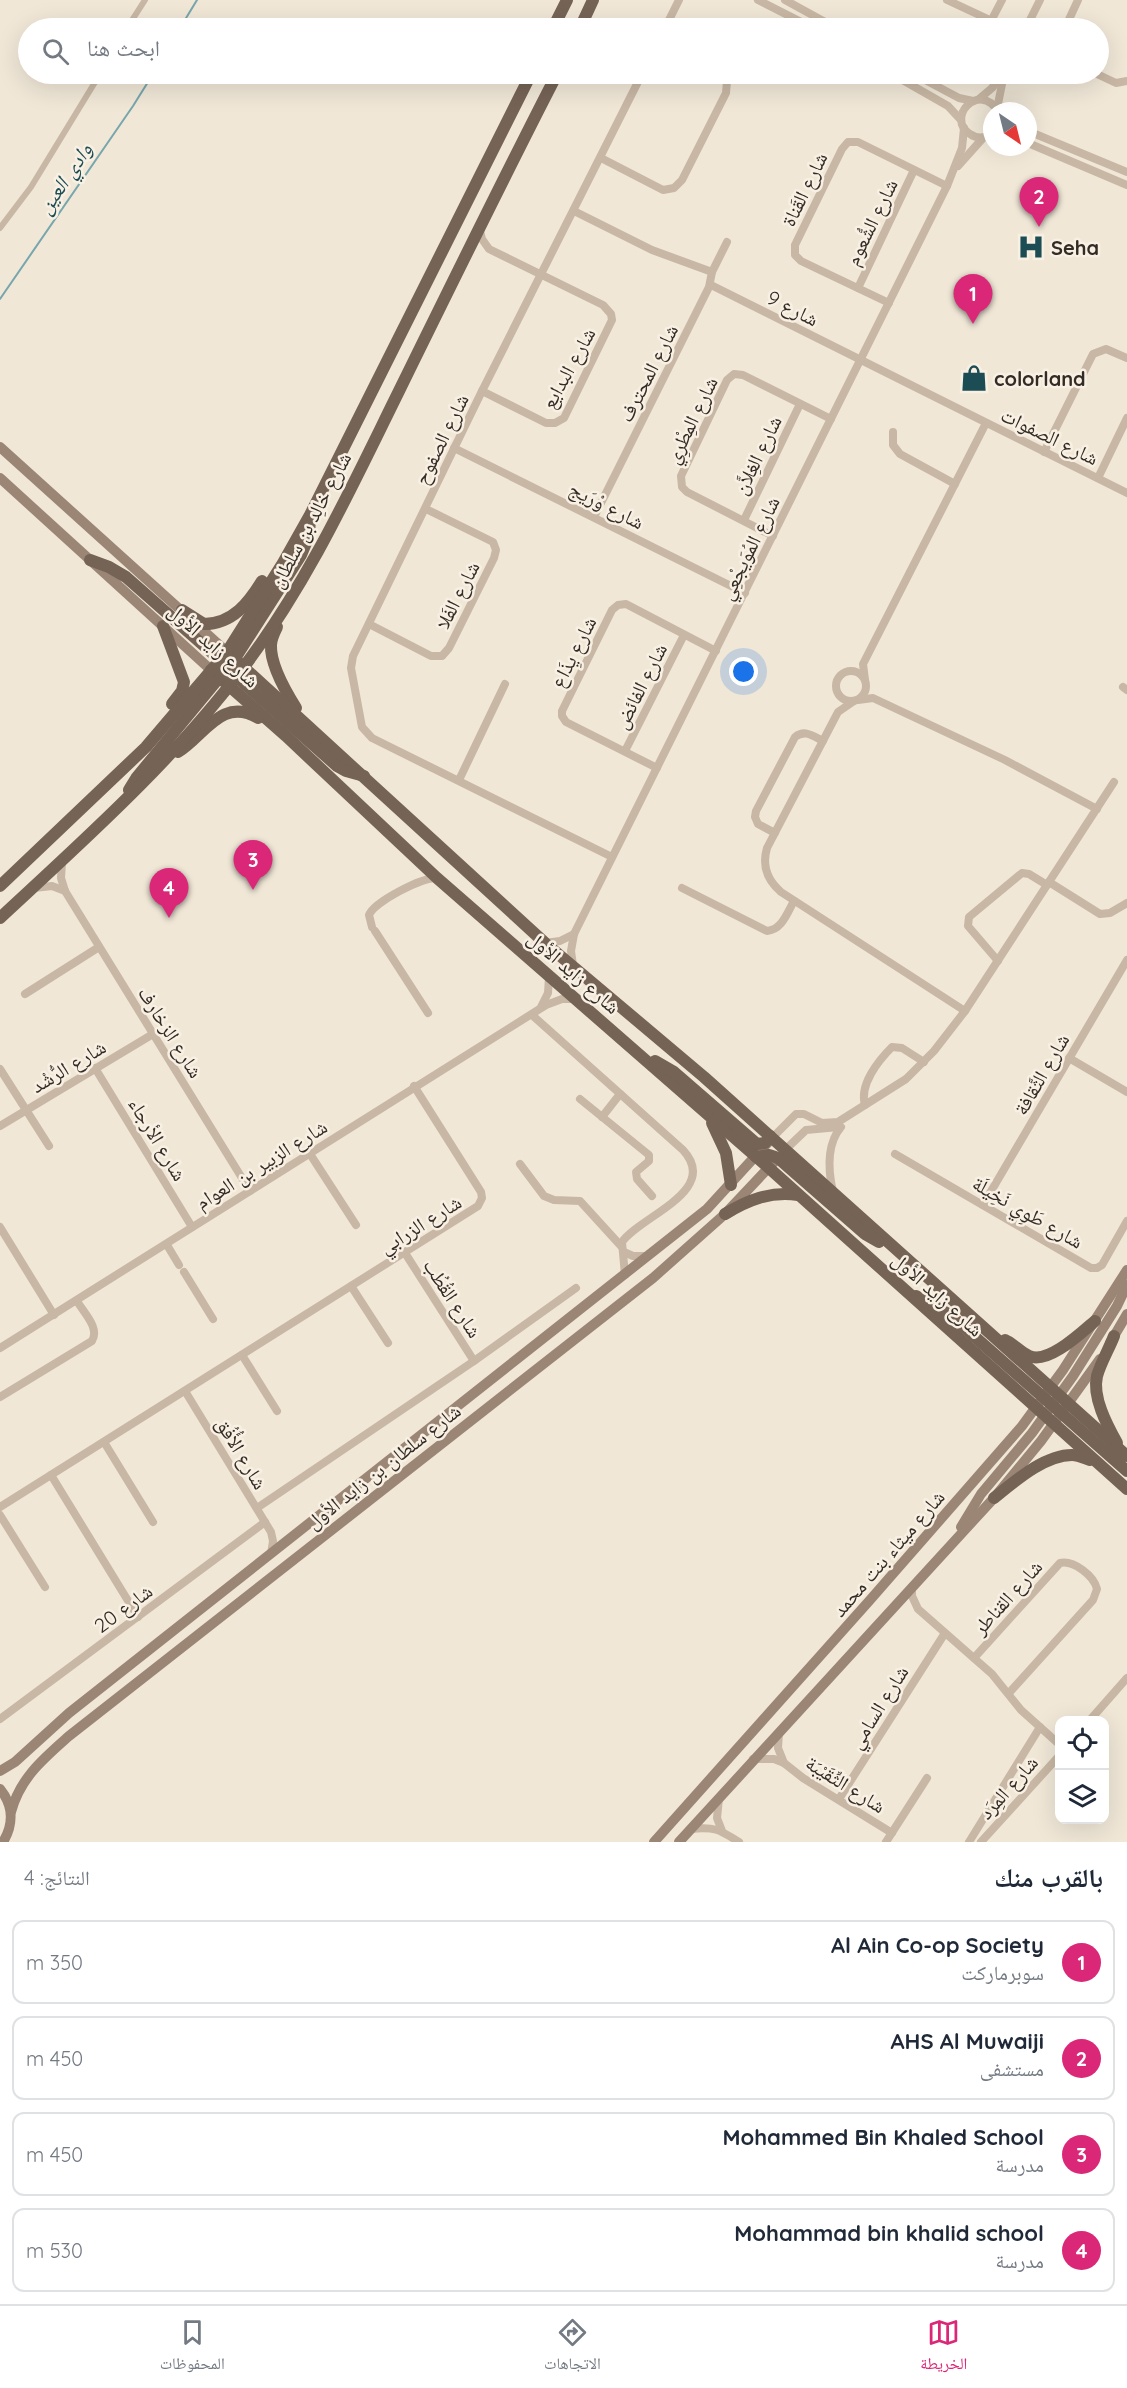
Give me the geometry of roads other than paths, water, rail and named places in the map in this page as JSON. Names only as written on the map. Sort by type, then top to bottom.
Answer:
[{"type":"main road","points":[[585,18],[594,0]]},
{"type":"main road","points":[[558,18],[566,2]]},
{"type":"main road","points":[[563,18],[566,2]]},
{"type":"main road","name":"شارع خالِد بن سلطان","points":[[0,918],[124,804],[164,761],[228,668],[310,514],[526,84]]},
{"type":"main road","name":"شارع خالِد بن سلطان","points":[[0,886],[228,668],[295,592],[337,517],[479,226],[551,84]]},
{"type":"main road","name":"شارع زايد الأول","points":[[1,448],[182,610],[286,736],[437,878],[705,1111],[906,1292],[929,1301],[951,1315],[1052,1406],[1124,1454]]},
{"type":"main road","name":"شارع زايد الأول","points":[[0,478],[163,626],[301,717],[545,943],[771,1137],[781,1154],[834,1194],[894,1247],[993,1336],[1095,1461],[1127,1489]]},
{"type":"main road","points":[[124,804],[137,777],[228,668],[301,555],[309,536],[310,514]]},
{"type":"main road","points":[[90,560],[126,577],[337,766],[365,776]]},
{"type":"main road","points":[[182,610],[204,624],[222,620],[245,606],[266,575],[284,563]]},
{"type":"main road","points":[[295,592],[272,638],[271,649],[282,684],[301,717]]},
{"type":"main road","points":[[146,747],[156,724],[180,695],[183,687],[174,652],[163,626]]},
{"type":"main road","points":[[164,761],[190,744],[214,720],[237,711],[251,714],[286,736]]},
{"type":"main road","points":[[642,1056],[667,1066],[757,1144],[765,1143],[771,1137]]},
{"type":"main road","points":[[705,1111],[726,1153],[731,1185]]},
{"type":"main road","name":"شارع سلطان بن زايد الأول","points":[[0,1771],[15,1762],[69,1713],[707,1209],[756,1157],[771,1137]]},
{"type":"main road","points":[[756,1157],[781,1154],[866,1233],[894,1247]]},
{"type":"main road","name":"شارع سلطان بن زايد الأول","points":[[6,1840],[17,1792],[28,1774],[63,1742],[646,1284],[725,1214],[781,1154]]},
{"type":"main road","points":[[725,1214],[767,1195],[783,1193],[798,1195]]},
{"type":"main road","name":"شارع ميثاء بنت محمد","points":[[679,1842],[994,1498],[1052,1406],[1095,1321],[1127,1270]]},
{"type":"main road","points":[[956,1538],[981,1494],[1052,1406],[1117,1306],[1127,1285]]},
{"type":"main road","name":"شارع ميثاء بنت محمد","points":[[654,1842],[985,1470],[1052,1406],[1114,1336],[1127,1314]]},
{"type":"main road","points":[[993,1336],[1006,1340],[1034,1358],[1063,1348],[1095,1321]]},
{"type":"main road","points":[[1114,1336],[1098,1374],[1096,1385],[1106,1422],[1124,1454]]},
{"type":"main road","points":[[1052,1406],[1127,1471]]},
{"type":"main road","points":[[994,1498],[1025,1472],[1040,1465],[1072,1455],[1095,1461]]},
{"type":"main road","points":[[331,1530],[350,1507],[381,1482],[382,1477],[378,1469]]},
{"type":"main road","points":[[0,1788],[11,1812]]},
{"type":"street","points":[[134,18],[145,0]]},
{"type":"street","points":[[670,18],[679,0]]},
{"type":"street","points":[[758,0],[793,18]]},
{"type":"street","points":[[785,0],[818,18]]},
{"type":"street","points":[[947,0],[985,18]]},
{"type":"street","points":[[993,18],[1002,0]]},
{"type":"street","points":[[1031,18],[1040,0]]},
{"type":"street","points":[[1070,18],[1078,0]]},
{"type":"street","points":[[1109,80],[1116,83],[1127,81]]},
{"type":"street","points":[[0,228],[31,188],[94,84]]},
{"type":"street","name":"شارع الصفوح","points":[[612,857],[372,738],[362,727],[351,662],[482,391],[637,84]]},
{"type":"street","points":[[601,158],[663,190],[679,185],[726,93],[727,84]]},
{"type":"street","points":[[910,84],[948,106],[969,134],[983,138]]},
{"type":"street","points":[[933,84],[959,98],[985,102]]},
{"type":"street","points":[[962,124],[964,108],[995,84]]},
{"type":"street","points":[[999,102],[1002,84]]},
{"type":"street","name":"شارع المُوَيجْعِي","points":[[573,967],[571,951],[574,934],[947,186],[962,148],[962,124]]},
{"type":"street","points":[[1037,135],[1127,172]]},
{"type":"street","name":"شارع المُوَيجْعِي","points":[[952,175],[969,151],[983,138]]},
{"type":"street","name":"شارع القَناة","points":[[889,303],[801,261],[795,255],[795,245],[842,149],[848,142],[858,142],[947,186]]},
{"type":"street","points":[[1037,147],[1127,184]]},
{"type":"street","name":"شارع الشُّعوم","points":[[858,288],[914,170]]},
{"type":"street","points":[[574,211],[652,250],[712,272]]},
{"type":"street","points":[[479,226],[482,239],[489,249]]},
{"type":"street","name":"شارع المحترف","points":[[594,517],[711,285],[712,272],[727,242]]},
{"type":"street","points":[[464,257],[476,249],[489,249]]},
{"type":"street","name":"شارع البدايع","points":[[482,391],[546,423],[555,423],[564,418],[610,326],[611,314],[603,305],[489,249]]},
{"type":"street","name":"شارع 9","points":[[711,285],[861,360]]},
{"type":"street","points":[[1044,452],[1094,354],[1106,349],[1127,358]]},
{"type":"street","name":"شارع الصفوات","points":[[861,360],[1127,493]]},
{"type":"street","name":"شارع المِطْرِي","points":[[773,536],[687,492],[681,483],[681,476],[727,380],[734,374],[743,375],[831,419]]},
{"type":"street","name":"شارع الغِلاَّن","points":[[744,520],[800,404]]},
{"type":"street","points":[[1098,478],[1127,418]]},
{"type":"street","points":[[838,712],[864,694],[863,664],[986,423]]},
{"type":"street","points":[[893,432],[893,445],[900,453],[956,484]]},
{"type":"street","name":"شارع وْرَيج","points":[[454,448],[745,593]]},
{"type":"street","name":"شارع الفَلا","points":[[369,624],[431,656],[442,656],[446,653],[496,554],[495,546],[489,540],[426,509]]},
{"type":"street","name":"شارع يِذَاع","points":[[657,768],[566,722],[562,716],[562,711],[612,610],[618,605],[626,604],[716,651]]},
{"type":"street","name":"شارع الفائض","points":[[626,751],[684,635]]},
{"type":"street","points":[[863,664],[844,672],[837,679],[838,712],[775,833],[765,857],[768,876],[772,885],[794,901],[965,1011]]},
{"type":"street","points":[[849,671],[858,673],[873,698]]},
{"type":"street","points":[[459,780],[505,684]]},
{"type":"street","points":[[837,693],[844,700],[856,701],[873,698],[1005,760],[1097,809]]},
{"type":"street","points":[[775,833],[758,824],[755,817],[756,812],[795,737],[801,733],[807,733],[823,741]]},
{"type":"street","points":[[771,1137],[796,1114],[804,1114],[822,1123],[830,1124],[842,1120],[906,1079],[924,1062],[965,1011],[1114,782]]},
{"type":"street","name":"شارع الزخارف","points":[[63,859],[61,878],[65,891],[250,1191]]},
{"type":"street","points":[[414,884],[418,874],[417,859]]},
{"type":"street","points":[[998,961],[968,926],[969,918],[1022,873],[1048,883],[1097,912],[1110,913],[1127,903]]},
{"type":"street","points":[[428,1013],[374,929],[369,915],[374,907],[414,884],[427,878],[437,878]]},
{"type":"street","points":[[32,889],[45,885],[65,891]]},
{"type":"street","points":[[682,888],[766,931],[774,930],[780,925],[794,901]]},
{"type":"street","points":[[545,943],[560,941],[574,934]]},
{"type":"street","points":[[25,994],[99,946]]},
{"type":"street","name":"شارع الثَّقافة","points":[[983,1205],[1127,960]]},
{"type":"street","points":[[540,1008],[548,993],[549,977]]},
{"type":"street","name":"شارع الزبير بن العوام","points":[[0,1348],[167,1245],[540,1008],[557,1000],[574,999]]},
{"type":"street","points":[[532,1015],[683,1150],[692,1162],[693,1177],[686,1190],[624,1239],[622,1249],[625,1275]]},
{"type":"street","name":"شارع الرُّشْد","points":[[0,1126],[153,1034]]},
{"type":"street","points":[[865,1105],[863,1095],[865,1085],[892,1047],[902,1048],[924,1062]]},
{"type":"street","points":[[1069,1058],[1127,1092]]},
{"type":"street","name":"شارع الأرجاء","points":[[95,1068],[192,1227]]},
{"type":"street","points":[[0,1070],[49,1146]]},
{"type":"street","name":"شارع الزرابي","points":[[0,1507],[475,1208],[482,1198],[481,1192],[414,1086]]},
{"type":"street","points":[[602,1117],[620,1094]]},
{"type":"street","points":[[580,1099],[649,1155],[649,1161],[636,1172],[637,1179],[652,1196]]},
{"type":"street","points":[[834,1194],[830,1176],[831,1143],[843,1124],[865,1105]]},
{"type":"street","points":[[781,1154],[806,1130],[832,1128],[843,1124]]},
{"type":"street","points":[[310,1154],[356,1225]]},
{"type":"street","name":"شارع طَوِي نَخِيلَة","points":[[895,1154],[1094,1268],[1102,1265],[1127,1221]]},
{"type":"street","points":[[520,1164],[544,1196],[554,1200],[580,1201],[622,1249],[633,1256],[649,1256]]},
{"type":"street","points":[[0,1227],[54,1315]]},
{"type":"street","points":[[167,1245],[213,1319]]},
{"type":"street","name":"شارع القُطُب","points":[[405,1253],[474,1361]]},
{"type":"street","points":[[351,1286],[388,1343]]},
{"type":"street","points":[[257,1508],[474,1361],[576,1288]]},
{"type":"street","points":[[0,1397],[92,1341],[96,1335],[95,1329],[77,1301]]},
{"type":"street","points":[[242,1355],[277,1411]]},
{"type":"street","name":"شارع الأُفُق","points":[[185,1391],[271,1532]]},
{"type":"street","points":[[104,1442],[153,1522]]},
{"type":"street","points":[[51,1475],[138,1617]]},
{"type":"street","points":[[0,1515],[45,1587]]},
{"type":"street","name":"شارع 20","points":[[1,1717],[265,1522]]},
{"type":"street","points":[[270,1555],[271,1532],[283,1536],[295,1535]]},
{"type":"street","name":"شارع القناطر","points":[[974,1658],[1060,1563],[1072,1563],[1092,1579],[1097,1589],[1093,1600],[1009,1693]]},
{"type":"street","points":[[913,1586],[912,1596],[918,1609]]},
{"type":"street","points":[[894,1606],[904,1604],[918,1609],[974,1658],[1009,1693],[1021,1710],[1055,1741]]},
{"type":"street","name":"شارع السامي","points":[[839,1799],[945,1633]]},
{"type":"street","points":[[1094,1716],[1127,1678]]},
{"type":"street","points":[[969,1842],[1040,1727]]},
{"type":"street","name":"شارع الثِّقَيْبَة","points":[[779,1733],[778,1748],[784,1763]]},
{"type":"street","name":"شارع الثِّقَيْبَة","points":[[753,1760],[774,1759],[784,1763],[803,1778],[892,1833]]},
{"type":"street","name":"شارع المِرَد","points":[[981,1842],[1055,1759]]},
{"type":"street","name":"شارع الثِّقَيْبَة","points":[[886,1842],[927,1778]]},
{"type":"street","points":[[719,1798],[717,1818],[722,1831]]},
{"type":"street","points":[[690,1829],[711,1827],[739,1842]]},
{"type":"waterway","name":"وادي العين","points":[[186,18],[197,0]]},
{"type":"waterway","name":"وادي العين","points":[[0,299],[147,84]]},
{"type":"place","name":"AHS Al Muwaiji","points":[[1039,227]]},
{"type":"place","name":"Seha","points":[[1031,247]]},
{"type":"place","name":"Al Ain Co-op Society","points":[[973,324]]},
{"type":"place","name":"colorland","points":[[974,378]]},
{"type":"place","name":"Mohammed Bin Khaled School","points":[[253,890]]},
{"type":"place","name":"Mohammad bin khalid school","points":[[169,918]]}]
